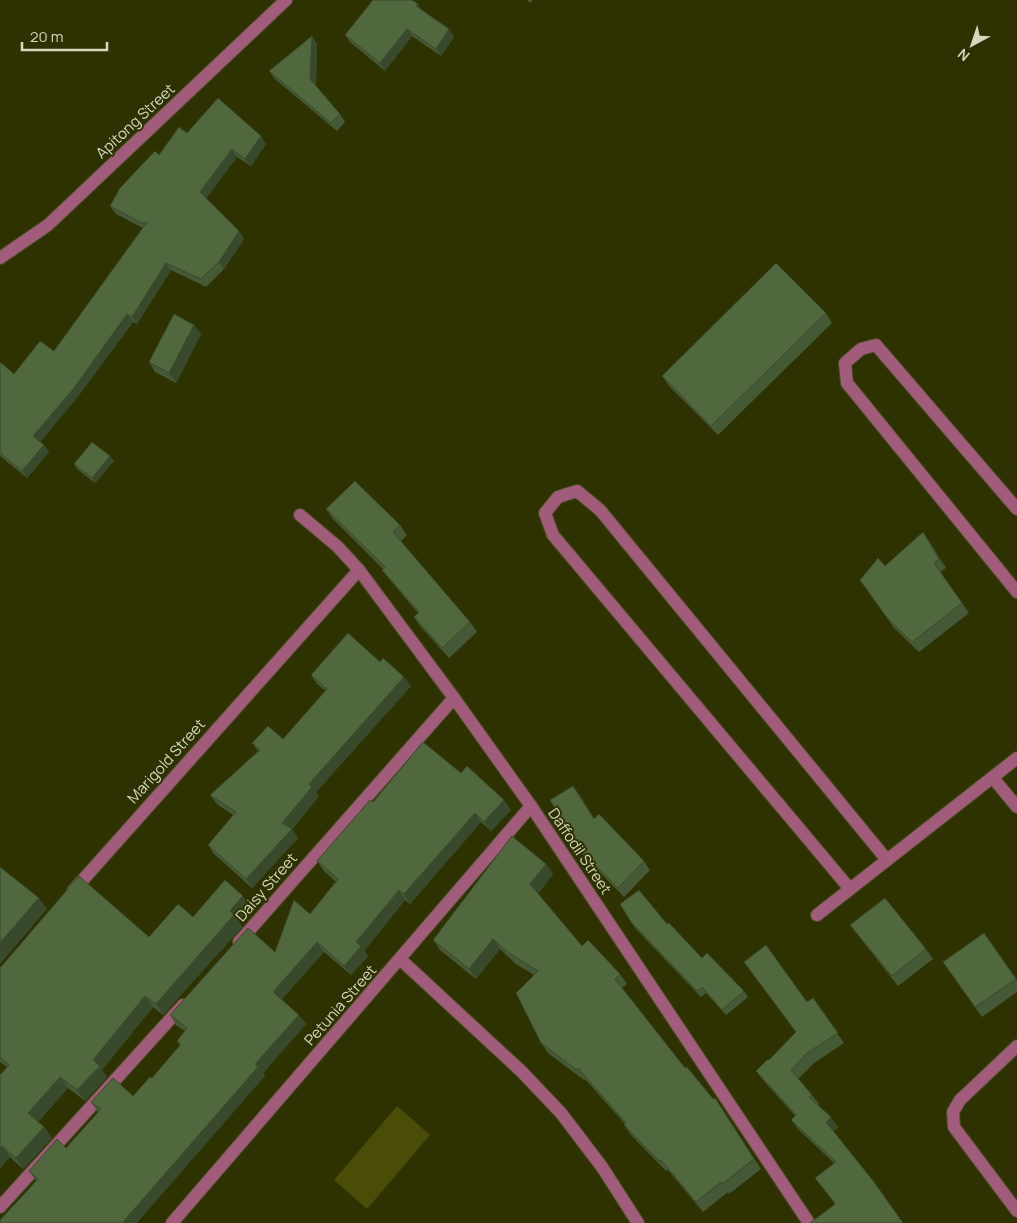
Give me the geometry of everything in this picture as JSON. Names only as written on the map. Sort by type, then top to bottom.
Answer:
[{"type":"street","name":"Apitong Street","points":[[0,258],[48,225],[286,0]]},
{"type":"street","points":[[1017,509],[876,345],[861,349],[845,363],[847,383],[1017,592]]},
{"type":"street","points":[[850,889],[553,535],[545,513],[558,497],[577,491],[600,510],[887,860]]},
{"type":"street","name":"Daffodil Street","points":[[300,515],[338,547],[358,570],[454,698],[531,806],[809,1223]]},
{"type":"street","name":"Marigold Street","points":[[66,898],[358,570]]},
{"type":"street","name":"Daisy Street","points":[[232,951],[454,698]]},
{"type":"street","points":[[817,915],[1017,758]]},
{"type":"street","points":[[993,778],[1017,806]]},
{"type":"street","name":"Petunia Street","points":[[175,1222],[531,806]]},
{"type":"street","points":[[400,959],[521,1071],[561,1113],[602,1166],[638,1223]]},
{"type":"street","points":[[0,1207],[192,995]]},
{"type":"street","points":[[1017,1046],[960,1100],[953,1112],[954,1127],[1017,1211]]},
{"type":"shaded area","points":[[397,1106],[430,1135],[367,1209],[334,1180]]},
{"type":"building","points":[[373,0],[412,0],[418,4],[416,6],[449,29],[436,49],[407,29],[380,63],[345,35]]},
{"type":"building","points":[[312,36],[310,79],[340,114],[331,123],[269,71]]},
{"type":"building","points":[[218,98],[261,136],[245,159],[232,149],[200,192],[239,231],[219,262],[201,279],[166,263],[132,317],[127,314],[74,388],[33,436],[44,445],[22,471],[0,453],[0,362],[14,374],[40,341],[54,351],[147,222],[144,224],[110,206],[120,188],[155,151],[159,155],[179,127],[187,133]]},
{"type":"building","points":[[776,263],[826,313],[711,426],[662,376]]},
{"type":"building","points":[[174,314],[194,325],[169,373],[149,362]]},
{"type":"building","points":[[92,442],[110,456],[92,478],[74,464]]},
{"type":"building","points":[[355,481],[400,525],[393,532],[470,622],[442,648],[414,617],[419,612],[382,570],[385,567],[326,509]]},
{"type":"building","points":[[923,532],[939,559],[934,563],[962,603],[912,642],[888,619],[860,580],[878,558],[885,566]]},
{"type":"building","points":[[348,633],[380,662],[383,658],[404,677],[309,784],[312,787],[282,823],[292,829],[246,879],[208,845],[236,812],[210,795],[260,750],[252,743],[268,726],[283,739],[327,689],[311,675]]},
{"type":"building","points":[[423,742],[461,773],[467,766],[504,800],[484,822],[475,813],[404,894],[399,890],[356,942],[361,946],[344,966],[317,942],[273,992],[299,1015],[255,1064],[258,1067],[124,1223],[0,1223],[0,1220],[38,1179],[29,1171],[57,1139],[66,1148],[101,1109],[91,1102],[113,1078],[133,1096],[150,1077],[152,1078],[181,1044],[177,1041],[187,1028],[170,1015],[248,928],[275,952],[294,900],[310,914],[338,879],[317,861],[370,800],[373,802]]},
{"type":"building","points":[[573,786],[594,819],[599,814],[644,861],[618,888],[571,841],[574,838],[550,800]]},
{"type":"building","points":[[512,836],[546,864],[530,884],[582,946],[588,940],[620,974],[615,979],[685,1068],[687,1067],[713,1099],[715,1098],[754,1159],[696,1202],[661,1160],[659,1161],[624,1125],[626,1123],[578,1068],[577,1070],[541,1043],[516,993],[538,971],[509,953],[493,939],[469,969],[433,940]]},
{"type":"building","points":[[0,867],[39,898],[0,943]]},
{"type":"building","points":[[79,876],[149,937],[178,904],[193,917],[225,880],[243,896],[230,911],[234,915],[156,1004],[145,996],[93,1060],[100,1066],[77,1090],[60,1077],[28,1113],[44,1127],[16,1158],[2,1146],[0,1148],[0,1075],[9,1065],[0,1057],[0,968]]},
{"type":"building","points":[[639,890],[667,924],[669,923],[702,958],[707,953],[744,991],[722,1010],[702,987],[697,991],[631,922],[620,904]]},
{"type":"building","points":[[885,898],[926,949],[892,976],[850,925]]},
{"type":"building","points":[[984,933],[1016,979],[975,1007],[943,962]]},
{"type":"building","points":[[766,945],[807,1002],[813,998],[838,1033],[807,1053],[791,1070],[812,1095],[809,1097],[831,1117],[826,1122],[874,1182],[903,1223],[810,1223],[835,1203],[815,1178],[836,1162],[791,1120],[796,1115],[756,1071],[796,1032],[744,962]]}]
